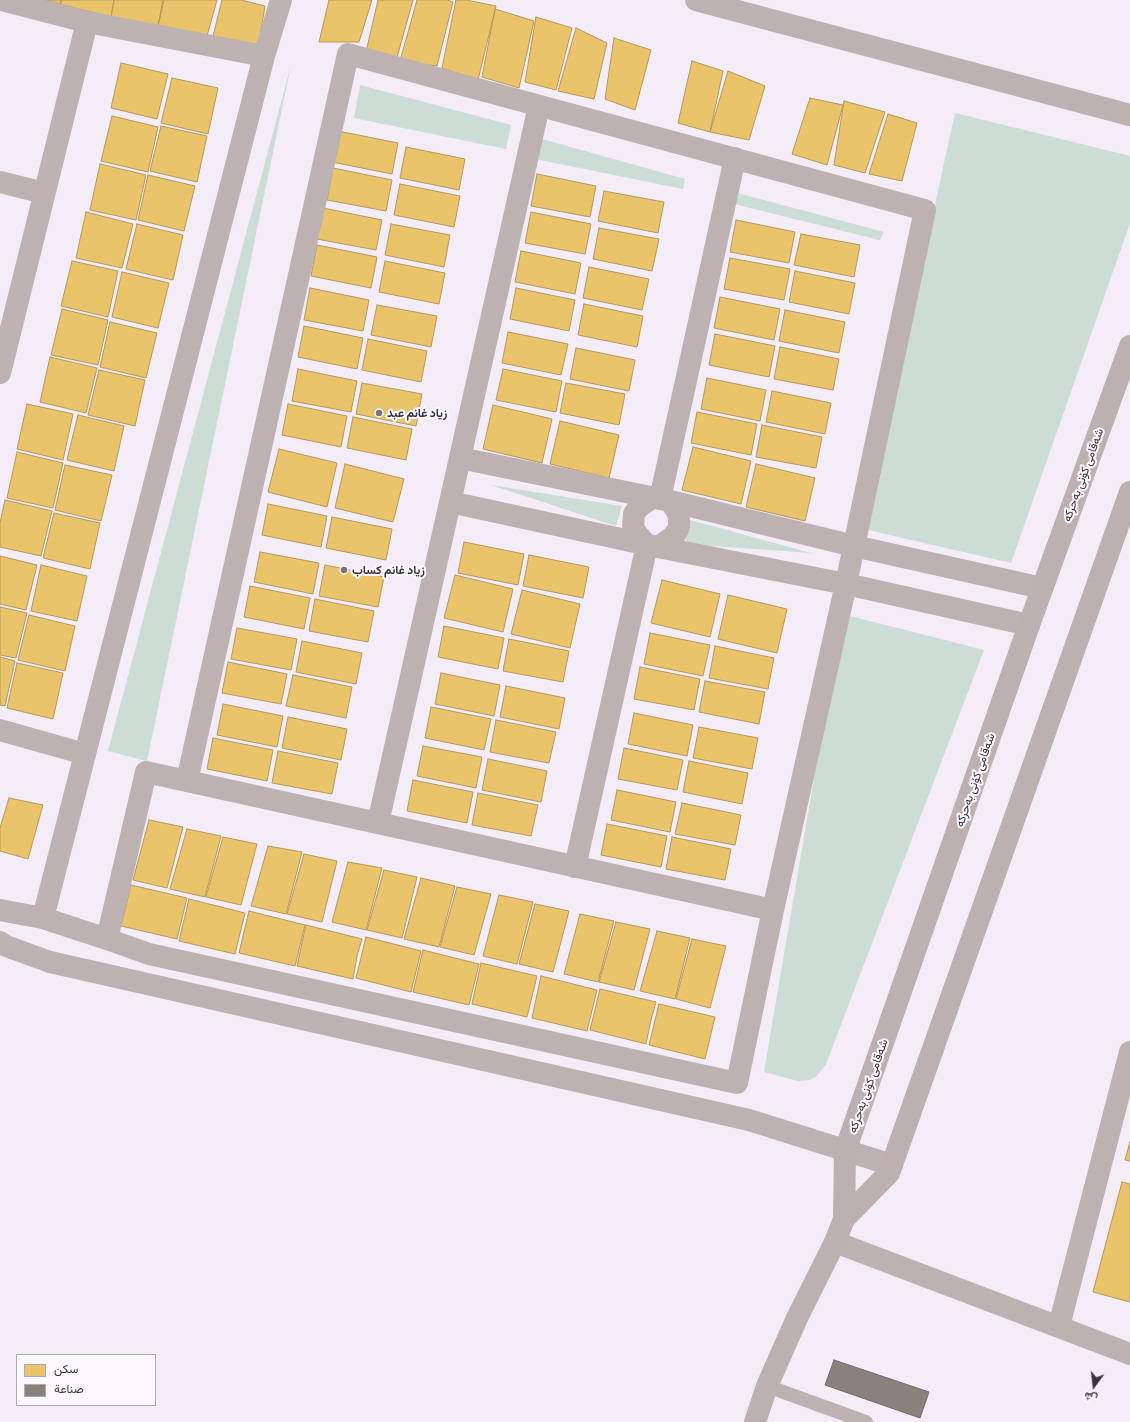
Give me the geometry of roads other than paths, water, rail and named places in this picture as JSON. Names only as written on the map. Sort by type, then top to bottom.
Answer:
[{"type":"street","points":[[1,0],[87,22],[264,56]]},
{"type":"street","points":[[43,918],[264,56],[281,0]]},
{"type":"street","points":[[696,0],[1130,115]]},
{"type":"street","points":[[0,373],[87,22]]},
{"type":"street","points":[[0,910],[43,918],[149,954],[737,1083],[773,910],[846,584],[925,210],[348,54],[187,781]]},
{"type":"street","points":[[378,823],[539,106]]},
{"type":"street","points":[[661,499],[735,158]]},
{"type":"street","points":[[0,182],[44,193]]},
{"type":"street","name":"شەقامی کۆنی بەحرکە","points":[[754,1422],[767,1386],[797,1318],[835,1242],[844,1219],[845,1151],[1042,588],[1130,346]]},
{"type":"street","points":[[460,458],[661,499],[854,546],[1042,588]]},
{"type":"street","name":"شەقامی کۆنی بەحرکە","points":[[844,1219],[889,1173],[1130,492]]},
{"type":"street","points":[[653,546],[671,538],[679,527],[678,513],[661,499]]},
{"type":"street","points":[[653,546],[636,533],[633,527],[634,514],[638,508],[661,499]]},
{"type":"street","points":[[450,502],[653,546],[846,584],[1029,625]]},
{"type":"street","points":[[574,867],[653,546]]},
{"type":"street","points":[[0,730],[85,754]]},
{"type":"street","points":[[107,939],[146,772],[773,910]]},
{"type":"street","points":[[0,942],[6,946],[50,962],[749,1120],[892,1165]]},
{"type":"street","points":[[1059,1326],[1130,1052]]},
{"type":"street","points":[[835,1242],[1130,1354]]},
{"type":"lane","points":[[767,1386],[866,1422]]},
{"type":"place","name":"زياد غانم عبد","points":[[379,413]]},
{"type":"place","name":"زياد غانم كساب","points":[[344,570]]}]
